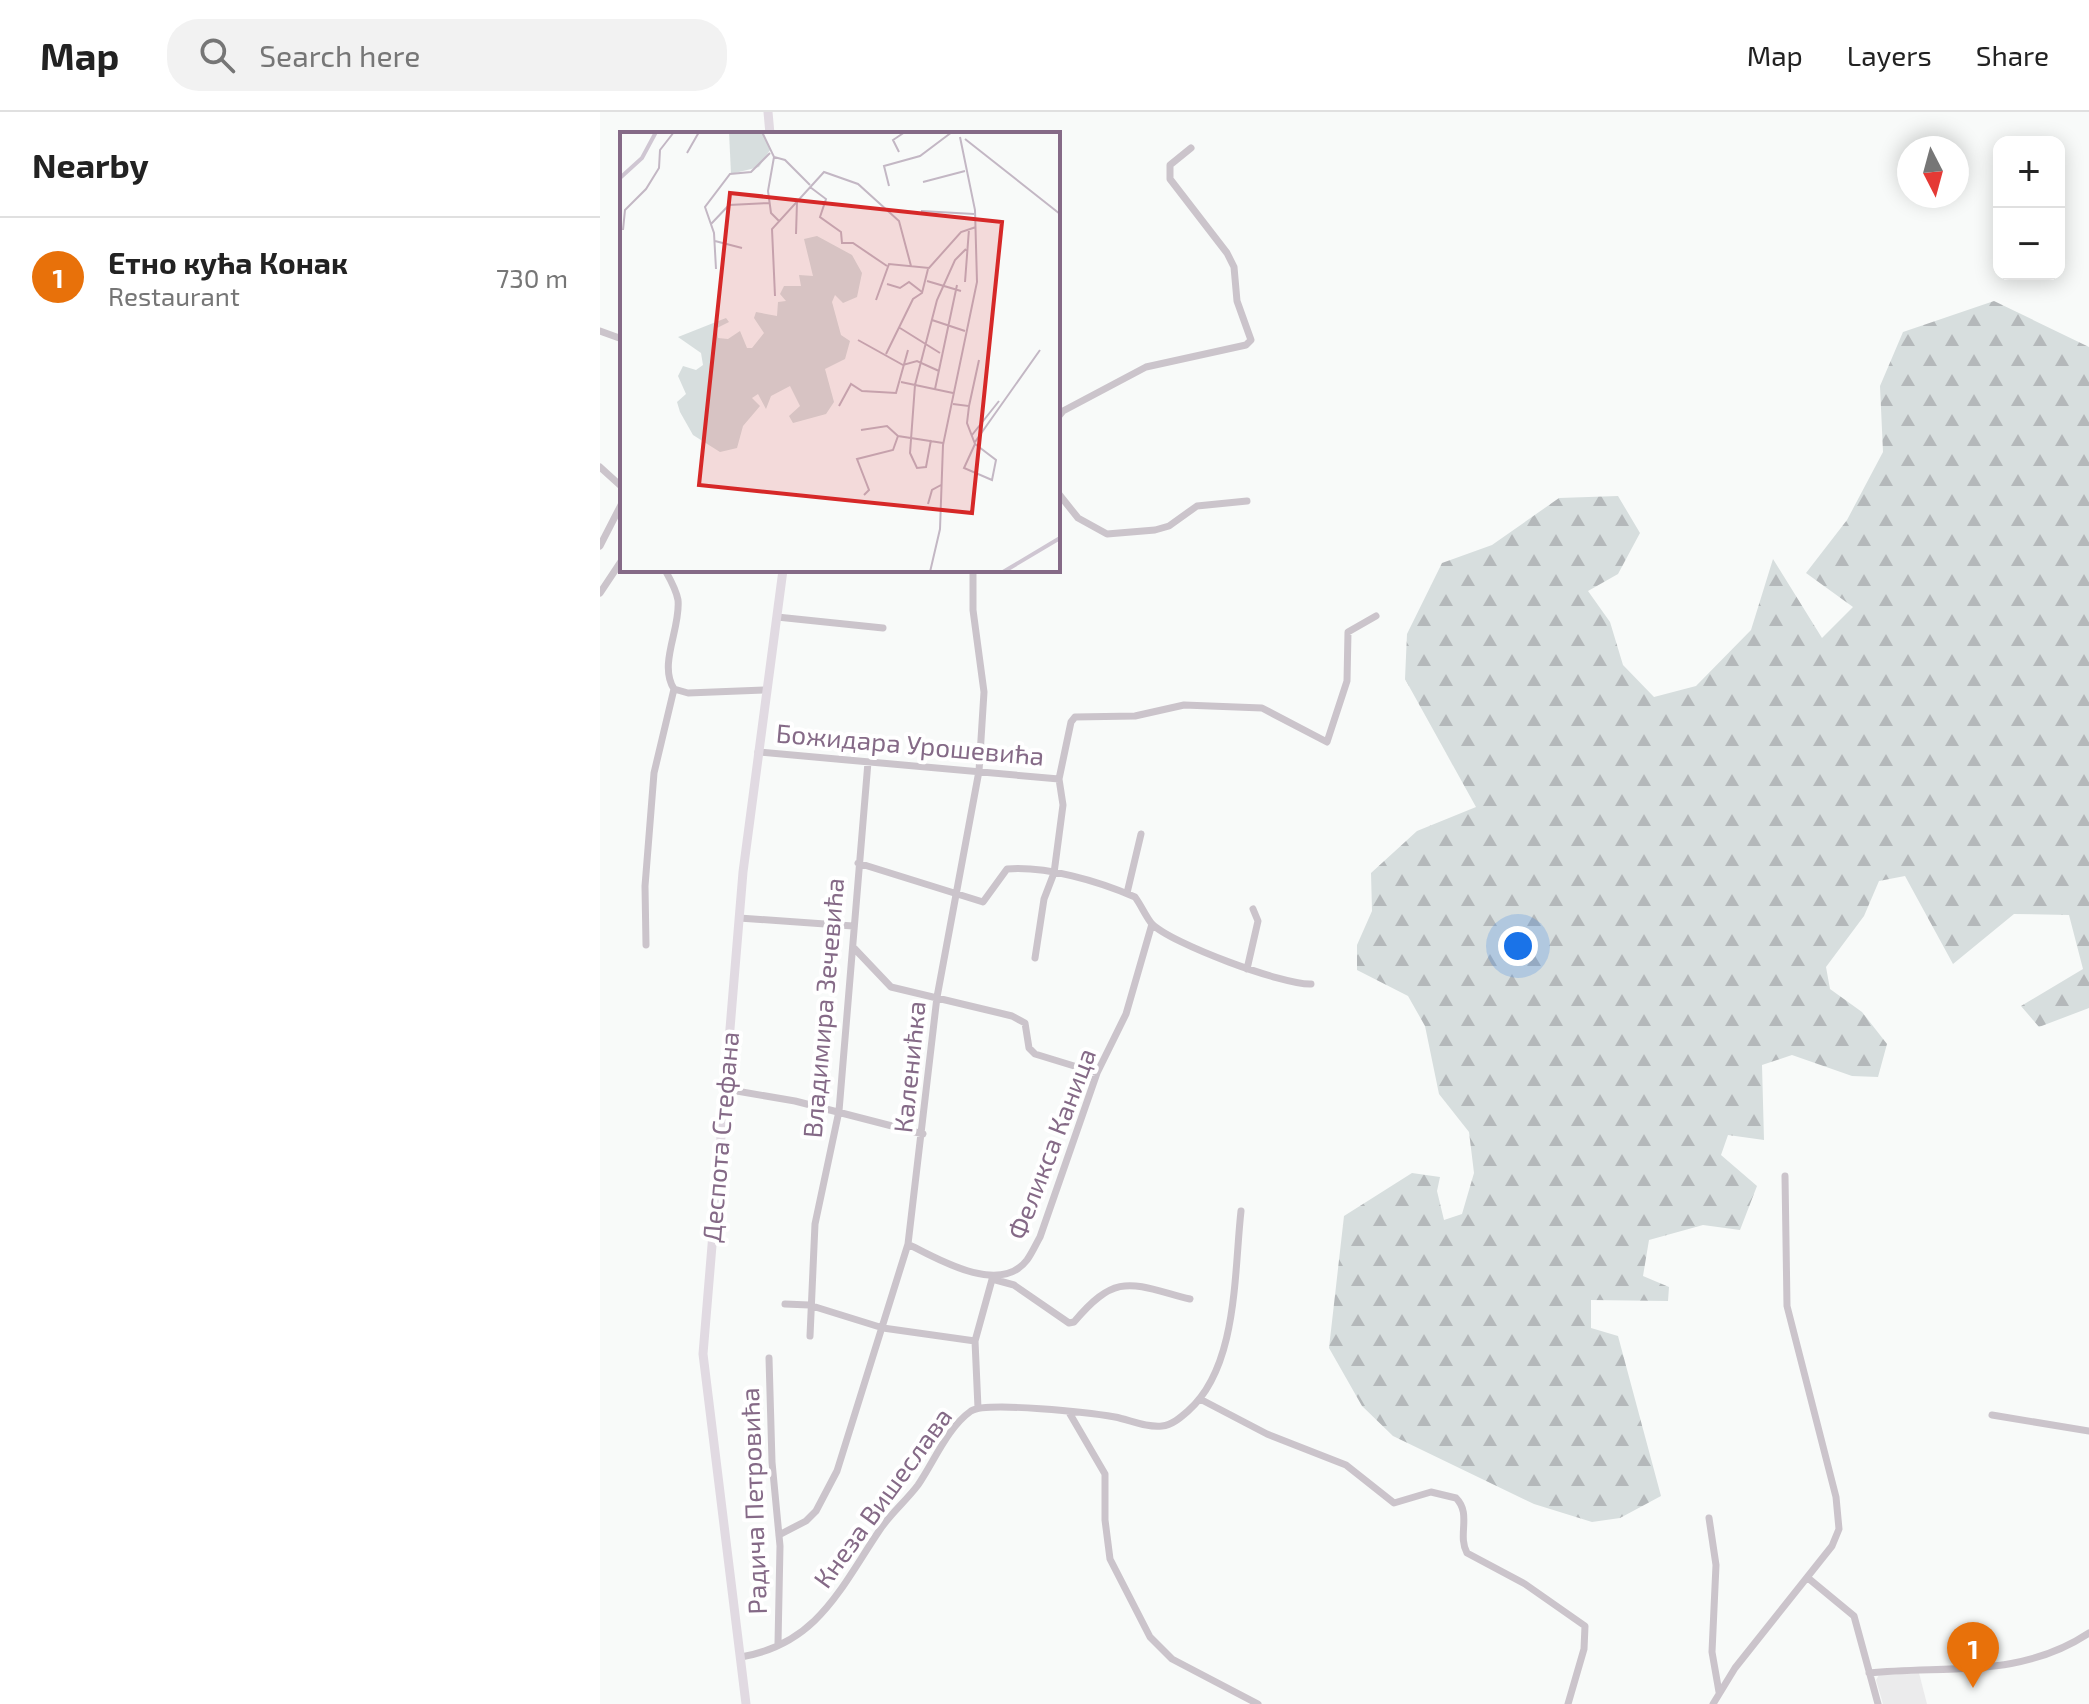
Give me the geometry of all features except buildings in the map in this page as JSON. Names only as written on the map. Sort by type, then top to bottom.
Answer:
[{"type":"main road","points":[[768,112],[770,132]]},
{"type":"main road","name":"Деспота Стефана","points":[[746,1704],[703,1363],[739,918],[783,572]]},
{"type":"street","points":[[1060,415],[1146,367],[1246,345],[1251,340],[1237,301],[1234,267],[1222,245],[1170,179],[1170,165],[1191,148]]},
{"type":"street","points":[[600,331],[620,338]]},
{"type":"street","points":[[600,467],[620,484]]},
{"type":"street","points":[[1060,496],[1078,518],[1107,534],[1155,530],[1169,526],[1197,506],[1247,501]]},
{"type":"street","points":[[600,546],[620,507]]},
{"type":"street","points":[[600,593],[620,563]]},
{"type":"street","points":[[646,945],[645,886],[652,799],[674,689],[669,669],[678,605],[666,572]]},
{"type":"street","name":"Каленићка","points":[[779,1535],[806,1521],[828,1491],[845,1451],[861,1387],[883,1328],[908,1244],[937,997],[979,771],[984,692],[973,610],[973,572]]},
{"type":"street","points":[[1035,958],[1044,899],[1054,873],[1063,805],[1059,779],[1071,722],[1075,717],[1135,716],[1184,705],[1262,708],[1327,742],[1347,681],[1348,632],[1376,616]]},
{"type":"street","points":[[777,617],[883,628]]},
{"type":"street","points":[[674,689],[688,693],[766,690]]},
{"type":"street","name":"Божидара Урошевића","points":[[758,752],[1059,779]]},
{"type":"street","name":"Владимира Зечевића","points":[[810,1336],[815,1224],[839,1111],[868,762]]},
{"type":"street","points":[[1127,893],[1141,834]]},
{"type":"street","points":[[858,863],[983,902],[1007,869],[1025,868],[1054,873],[1127,893],[1135,897],[1152,924],[1247,969],[1311,984]]},
{"type":"street","points":[[1247,969],[1258,921],[1253,909]]},
{"type":"street","points":[[739,918],[853,926]]},
{"type":"street","name":"Феликса Каница","points":[[993,1276],[1026,1262],[1040,1237],[1097,1073],[1126,1014],[1152,924]]},
{"type":"street","points":[[853,947],[891,987],[1012,1016],[1025,1023],[1029,1048],[1035,1054],[1097,1073]]},
{"type":"street","points":[[725,1089],[839,1111],[923,1134]]},
{"type":"street","points":[[1713,1704],[1719,1692],[1832,1546],[1839,1524],[1836,1497],[1787,1306],[1785,1176]]},
{"type":"street","name":"Кнеза Вишеслава","points":[[741,1657],[801,1635],[821,1617],[885,1522],[906,1501],[966,1416],[978,1408],[997,1406],[1098,1414],[1163,1426],[1172,1423],[1200,1399],[1228,1342],[1241,1211]]},
{"type":"street","points":[[908,1244],[956,1269],[993,1276],[1014,1285],[1069,1323],[1074,1322],[1100,1294],[1113,1287],[1145,1287],[1190,1299]]},
{"type":"street","points":[[978,1408],[975,1341],[993,1276]]},
{"type":"street","points":[[785,1304],[809,1305],[883,1328],[975,1341]]},
{"type":"street","name":"Радича Петровића","points":[[769,1358],[772,1462],[779,1535],[778,1643]]},
{"type":"street","points":[[1200,1399],[1267,1434],[1346,1465],[1388,1501],[1401,1502],[1431,1492],[1456,1498],[1465,1512],[1463,1545],[1467,1553],[1525,1584],[1585,1626],[1584,1649],[1568,1704]]},
{"type":"street","points":[[1070,1414],[1105,1474],[1105,1520],[1110,1559],[1150,1637],[1159,1650],[1172,1659],[1258,1704]]},
{"type":"street","points":[[1992,1415],[2089,1431]]},
{"type":"street","points":[[1709,1518],[1716,1565],[1712,1652],[1719,1692]]},
{"type":"street","points":[[1808,1578],[1854,1616],[1878,1704]]},
{"type":"street","points":[[1869,1673],[1994,1668],[2057,1649],[2089,1633]]},
{"type":"shaded area","points":[[1919,1673],[1927,1704],[1883,1704],[1876,1680],[1879,1675]]},
{"type":"green space","points":[[1994,301],[2089,347],[2089,1008],[2039,1027],[2021,1006],[2083,969],[2069,915],[2014,914],[1953,964],[1905,876],[1879,881],[1864,916],[1826,967],[1830,989],[1862,1012],[1887,1044],[1878,1077],[1852,1076],[1792,1055],[1762,1065],[1764,1140],[1728,1135],[1721,1155],[1757,1186],[1740,1230],[1703,1225],[1649,1240],[1643,1276],[1669,1287],[1668,1301],[1591,1300],[1591,1328],[1618,1336],[1661,1496],[1620,1518],[1592,1522],[1534,1504],[1393,1436],[1362,1406],[1329,1348],[1344,1216],[1412,1173],[1440,1177],[1437,1191],[1444,1220],[1462,1214],[1474,1173],[1469,1132],[1439,1094],[1425,1026],[1408,996],[1357,970],[1357,945],[1372,911],[1371,873],[1417,831],[1476,807],[1405,679],[1407,634],[1442,563],[1492,545],[1559,498],[1618,496],[1640,533],[1618,574],[1588,591],[1610,622],[1623,665],[1654,697],[1696,686],[1751,630],[1773,559],[1822,638],[1853,607],[1806,573],[1847,520],[1883,452],[1880,386],[1903,332]]},
{"type":"place","name":"Етно кућа Конак","points":[[1973,1688]]}]
